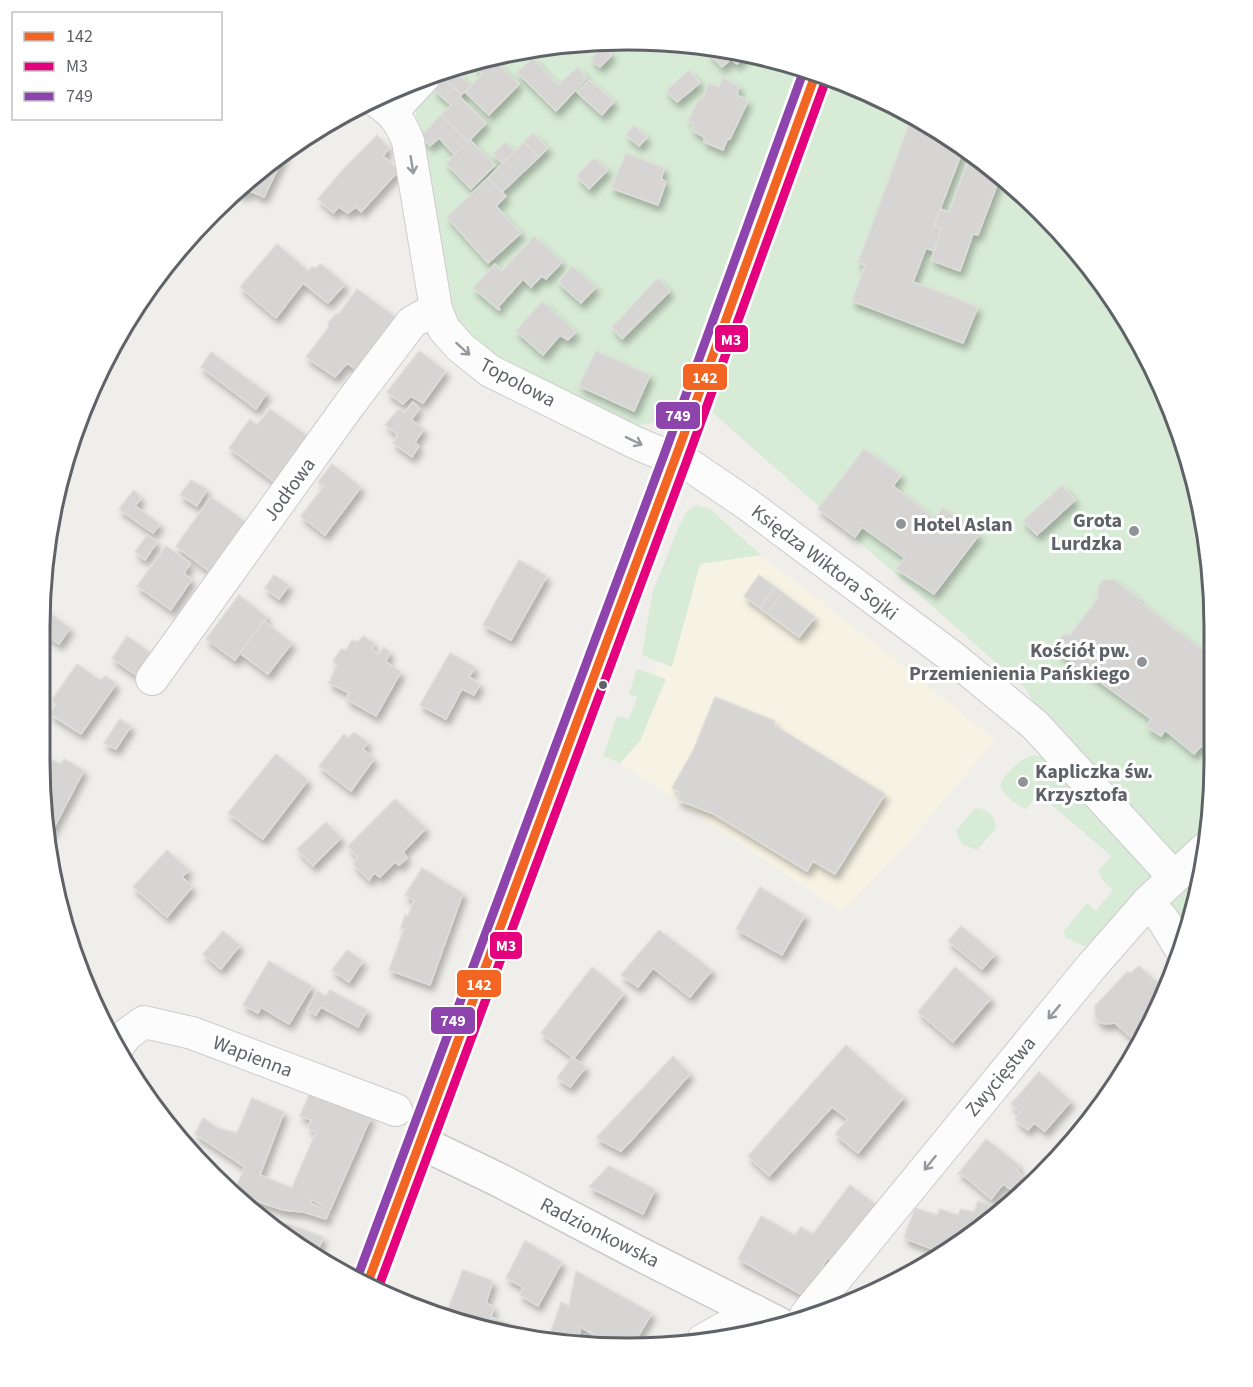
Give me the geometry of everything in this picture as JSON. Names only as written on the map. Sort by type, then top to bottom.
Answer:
[{"type":"highway","points":[[370,1277],[675,459],[813,80]]},
{"type":"street","name":"Topolowa","points":[[382,105],[402,126],[408,141],[436,309],[444,329],[460,347],[490,370],[675,459]]},
{"type":"street","name":"Jodłowa","points":[[152,679],[405,331],[412,322],[436,309]]},
{"type":"street","name":"Księdza Wiktora Sojki","points":[[675,459],[691,466],[756,510],[951,656],[1035,725],[1174,877]]},
{"type":"street","name":"Zwycięstwa","points":[[813,1307],[1091,967],[1148,902],[1195,858]]},
{"type":"street","points":[[1148,902],[1164,921],[1175,939]]},
{"type":"street","name":"Wapienna","points":[[122,1040],[144,1022],[192,1033],[396,1110]]},
{"type":"street","name":"Radzionkowska","points":[[420,1142],[767,1317]]},
{"type":"street","points":[[746,1324],[767,1317]]},
{"type":"shaded area","points":[[761,555],[995,740],[904,848],[842,912],[620,763],[659,662],[672,667],[700,564]]},
{"type":"green space","points":[[589,51],[664,51],[702,54],[776,69],[847,93],[882,109],[947,147],[978,169],[1035,218],[1084,275],[1126,338],[1144,371],[1173,441],[1192,514],[1199,551],[1204,626],[1204,760],[1199,836],[1184,910],[1174,942],[1150,922],[1094,945],[1084,946],[1065,937],[1064,931],[1087,903],[1096,911],[1113,890],[1103,881],[1098,871],[1111,856],[1039,794],[1026,809],[1011,800],[1000,787],[1009,771],[1026,758],[1035,756],[1052,762],[1081,792],[1026,689],[713,413],[629,427],[457,337],[432,253],[413,90],[477,69],[551,54]]},
{"type":"green space","points":[[697,505],[710,509],[761,555],[700,564],[672,667],[642,655],[652,594],[680,524],[687,511]]},
{"type":"green space","points":[[637,669],[666,679],[640,741],[620,763],[603,756],[617,716],[629,719],[637,697],[629,694]]},
{"type":"green space","points":[[979,808],[991,815],[996,828],[977,850],[962,844],[956,831],[974,809]]},
{"type":"building","points":[[608,50],[612,55],[600,67],[591,59],[599,51]]},
{"type":"building","points":[[712,56],[731,59],[722,67]]},
{"type":"building","points":[[533,58],[558,85],[578,67],[587,78],[556,111],[517,72]]},
{"type":"building","points":[[498,64],[519,84],[489,115],[465,92],[482,74],[477,69]]},
{"type":"building","points":[[689,70],[700,83],[677,102],[666,91]]},
{"type":"building","points":[[459,74],[471,86],[461,95],[445,79]]},
{"type":"building","points":[[723,78],[739,86],[737,95],[748,101],[723,150],[704,142],[704,137],[692,130],[693,124],[688,120],[698,100],[702,100],[709,83],[719,87]]},
{"type":"building","points":[[445,79],[454,88],[444,99],[434,90]]},
{"type":"building","points":[[589,80],[614,101],[602,115],[577,92]]},
{"type":"building","points":[[454,88],[486,123],[468,142],[441,115],[451,105],[444,99]]},
{"type":"building","points":[[441,115],[468,142],[455,155],[439,138],[430,146],[421,136]]},
{"type":"building","points":[[909,124],[960,156],[934,225],[942,228],[934,251],[926,248],[913,282],[978,307],[963,343],[852,301],[865,265],[858,263]]},
{"type":"building","points":[[634,125],[647,137],[639,146],[626,135]]},
{"type":"building","points":[[533,133],[548,148],[539,157],[524,142]]},
{"type":"building","points":[[377,135],[389,148],[383,156],[399,170],[361,212],[356,207],[348,213],[339,207],[333,213],[318,199]]},
{"type":"building","points":[[470,140],[495,165],[471,189],[446,163]]},
{"type":"building","points":[[505,142],[515,151],[502,163],[493,154]]},
{"type":"building","points":[[524,142],[539,157],[502,192],[488,178]]},
{"type":"building","points":[[626,153],[664,168],[661,179],[666,182],[658,205],[611,188]]},
{"type":"building","points":[[594,158],[608,170],[589,189],[577,176]]},
{"type":"building","points":[[968,162],[997,185],[978,235],[973,234],[960,271],[931,260],[942,228],[934,225],[940,209],[949,212]]},
{"type":"building","points":[[279,166],[264,197],[249,190]]},
{"type":"building","points":[[488,178],[506,196],[496,206],[521,233],[488,263],[447,217]]},
{"type":"building","points":[[534,236],[562,262],[546,279],[542,276],[531,287],[523,279],[498,307],[499,310],[473,288],[495,264],[502,271]]},
{"type":"building","points":[[277,244],[308,271],[321,264],[345,284],[328,303],[303,283],[276,318],[240,287]]},
{"type":"building","points":[[572,266],[596,287],[581,303],[558,282]]},
{"type":"building","points":[[658,278],[670,291],[622,339],[612,327]]},
{"type":"building","points":[[357,289],[397,318],[358,371],[347,363],[335,377],[306,357],[329,327],[328,323],[336,314],[339,314]]},
{"type":"building","points":[[542,301],[576,332],[568,340],[560,335],[543,355],[516,331]]},
{"type":"building","points":[[419,351],[446,371],[423,403],[411,396],[403,404],[387,392]]},
{"type":"building","points":[[596,351],[650,375],[634,411],[579,386]]},
{"type":"building","points":[[211,352],[267,393],[256,409],[201,367]]},
{"type":"building","points":[[413,402],[419,409],[411,420],[424,429],[415,442],[419,446],[412,457],[393,443],[398,435],[385,425],[399,409],[404,413]]},
{"type":"building","points":[[270,409],[309,437],[276,483],[229,448],[250,419],[257,425]]},
{"type":"building","points":[[864,449],[901,475],[893,486],[934,518],[943,508],[979,535],[934,594],[896,569],[905,558],[862,527],[855,537],[818,509]]},
{"type":"building","points":[[332,464],[361,487],[325,535],[301,516],[324,486],[318,482]]},
{"type":"building","points":[[191,480],[207,489],[197,506],[180,495]]},
{"type":"building","points":[[1062,485],[1075,500],[1037,535],[1023,521]]},
{"type":"building","points":[[134,490],[141,498],[135,506],[160,524],[153,533],[119,509]]},
{"type":"building","points":[[211,497],[246,522],[210,572],[176,546]]},
{"type":"building","points":[[147,535],[157,542],[145,560],[135,552]]},
{"type":"building","points":[[166,546],[190,563],[184,574],[192,579],[171,610],[137,586]]},
{"type":"building","points":[[519,560],[547,576],[511,640],[483,625]]},
{"type":"building","points":[[274,575],[289,585],[279,599],[265,588]]},
{"type":"building","points":[[759,575],[815,617],[799,637],[744,596]]},
{"type":"building","name":"Kościół pw. Przemienienia Pańskiego","points":[[1113,579],[1138,598],[1138,601],[1204,649],[1204,748],[1201,746],[1194,754],[1165,730],[1161,736],[1147,727],[1151,719],[1060,653],[1058,642],[1062,635],[1070,635],[1098,598],[1098,588],[1103,580]]},
{"type":"building","points":[[775,587],[783,593],[767,614],[760,608]]},
{"type":"building","points":[[239,595],[267,617],[235,660],[206,639]]},
{"type":"building","points":[[50,613],[70,628],[59,644],[50,638]]},
{"type":"building","points":[[264,621],[292,643],[268,674],[240,653]]},
{"type":"building","points":[[127,636],[152,654],[136,675],[112,658]]},
{"type":"building","points":[[363,636],[374,643],[372,650],[379,654],[384,647],[390,652],[386,662],[401,672],[376,716],[346,699],[349,693],[329,683],[337,665],[333,661],[341,649],[346,650],[352,640],[358,642]]},
{"type":"building","points":[[450,653],[475,667],[469,677],[480,684],[474,695],[462,689],[446,719],[420,705]]},
{"type":"building","points":[[77,664],[100,680],[106,676],[116,684],[81,734],[50,714],[56,704],[52,700]]},
{"type":"building","points":[[715,697],[775,721],[774,725],[885,794],[835,874],[813,861],[807,871],[714,814],[678,800],[679,792],[672,788],[694,749]]},
{"type":"building","points":[[120,719],[131,726],[116,749],[104,743]]},
{"type":"building","points":[[354,732],[368,742],[363,749],[374,759],[351,791],[319,766],[344,734],[349,738]]},
{"type":"building","points":[[276,754],[308,780],[263,839],[228,813]]},
{"type":"building","points":[[50,759],[61,764],[64,759],[84,770],[53,829]]},
{"type":"building","points":[[395,799],[426,828],[403,852],[407,858],[399,865],[395,862],[380,877],[374,873],[369,880],[353,864],[358,858],[348,846]]},
{"type":"building","points":[[326,822],[341,838],[313,866],[297,849]]},
{"type":"building","points":[[167,850],[189,870],[182,877],[192,887],[167,917],[133,887]]},
{"type":"building","points":[[422,868],[463,893],[430,985],[389,970],[404,929],[401,928],[405,915],[408,916],[414,900],[405,895]]},
{"type":"building","points":[[760,887],[805,915],[782,955],[736,929]]},
{"type":"building","points":[[961,926],[995,954],[982,969],[948,941]]},
{"type":"building","points":[[659,930],[712,970],[690,997],[653,968],[638,987],[621,975]]},
{"type":"building","points":[[223,931],[240,945],[221,969],[203,954]]},
{"type":"building","points":[[347,950],[363,961],[349,982],[332,970]]},
{"type":"building","points":[[269,961],[312,986],[289,1024],[261,1007],[258,1013],[243,1005]]},
{"type":"building","points":[[1139,966],[1159,984],[1144,1016],[1131,1037],[1115,1023],[1099,1022],[1095,1016],[1095,1006],[1127,972],[1131,973]]},
{"type":"building","points":[[592,967],[624,993],[574,1058],[541,1033]]},
{"type":"building","points":[[955,967],[991,998],[953,1042],[918,1012]]},
{"type":"building","points":[[330,990],[367,1010],[358,1027],[321,1007],[316,1015],[307,1010],[317,991],[326,996]]},
{"type":"building","points":[[846,1045],[904,1097],[858,1153],[835,1134],[848,1119],[832,1107],[769,1176],[748,1156]]},
{"type":"building","points":[[673,1056],[690,1074],[630,1142],[621,1151],[596,1138]]},
{"type":"building","points":[[572,1057],[586,1067],[570,1087],[557,1078]]},
{"type":"building","points":[[1039,1072],[1071,1101],[1045,1131],[1034,1123],[1028,1130],[1020,1124],[1015,1119],[1020,1112],[1011,1104]]},
{"type":"building","points":[[311,1091],[371,1117],[330,1210],[311,1199],[311,1203],[329,1212],[326,1219],[304,1212],[283,1210],[253,1200],[237,1186],[245,1167],[195,1134],[203,1118],[218,1128],[237,1133],[252,1098],[284,1112],[260,1175],[292,1188],[316,1132],[308,1128],[311,1120],[300,1116]]},
{"type":"building","points":[[986,1139],[1019,1165],[1017,1170],[1022,1176],[1010,1189],[1003,1184],[991,1199],[964,1176],[958,1174]]},
{"type":"building","points":[[609,1166],[655,1189],[643,1214],[589,1187]]},
{"type":"building","points":[[850,1185],[875,1204],[835,1261],[827,1258],[806,1297],[738,1259],[761,1216],[795,1235],[801,1227],[813,1234]]},
{"type":"building","points":[[978,1201],[993,1206],[932,1249],[904,1238],[915,1208],[937,1215],[940,1209],[958,1215],[961,1209],[974,1212]]},
{"type":"building","points":[[286,1223],[323,1237],[319,1248],[306,1240],[285,1225]]},
{"type":"building","points":[[525,1241],[562,1262],[538,1306],[520,1295],[523,1287],[506,1278]]},
{"type":"building","points":[[463,1270],[493,1281],[486,1303],[494,1307],[491,1317],[515,1326],[477,1318],[448,1309]]},
{"type":"building","points":[[576,1271],[652,1313],[637,1337],[596,1336],[581,1327],[579,1335],[551,1333],[561,1302],[569,1306]]},
{"type":"transit line","name":"749","points":[[359,1272],[664,455],[802,77]]},
{"type":"transit line","name":"142","points":[[370,1277],[675,459],[813,80]]},
{"type":"transit line","name":"M3","points":[[380,1282],[686,463],[824,85]]},
{"type":"place","name":"Hotel Aslan","points":[[901,524]]},
{"type":"place","name":"Grota Lurdzka","points":[[1134,531]]},
{"type":"place","name":"Kościół pw. Przemienienia Pańskiego","points":[[1142,662]]},
{"type":"place","name":"Kapliczka św. Krzysztofa","points":[[1023,782]]}]
